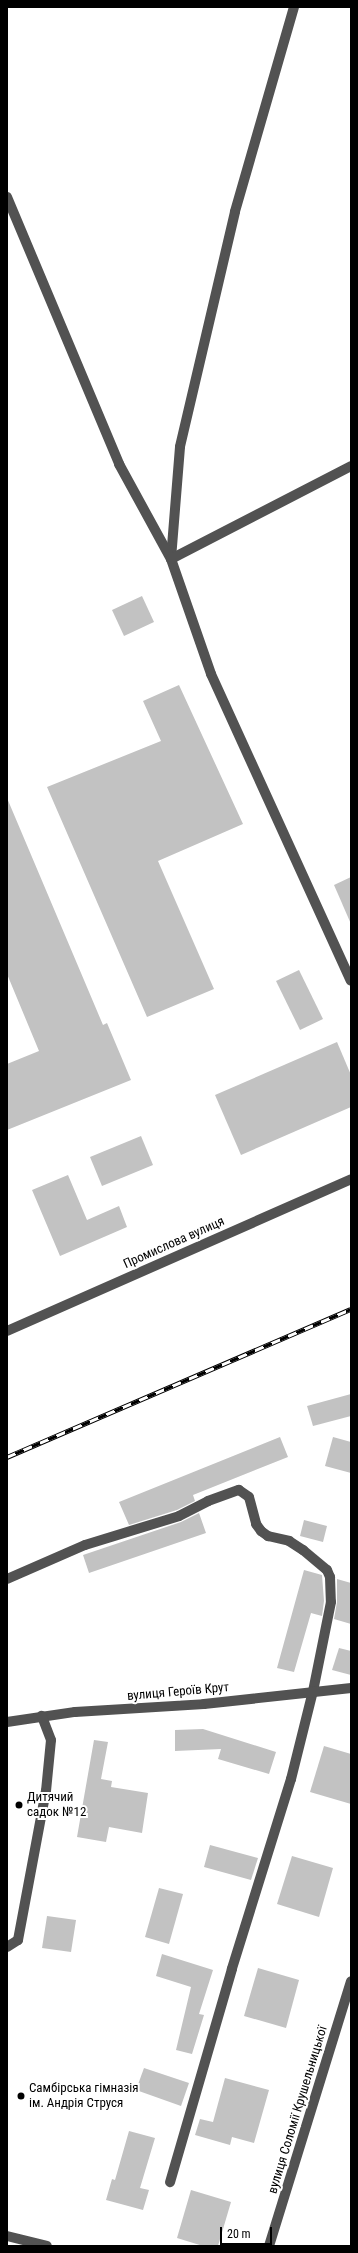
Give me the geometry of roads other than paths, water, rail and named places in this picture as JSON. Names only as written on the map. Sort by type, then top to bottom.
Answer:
[{"type":"street","points":[[171,558],[180,447],[235,212],[294,7]]},
{"type":"street","points":[[7,197],[119,464],[171,558],[211,674],[351,981]]},
{"type":"street","points":[[171,558],[351,466]]},
{"type":"street","name":"Промислова вулиця","points":[[7,1331],[351,1179]]},
{"type":"street","points":[[7,1579],[85,1545],[179,1516],[222,1495],[239,1490],[249,1497],[256,1524],[261,1531],[268,1536],[289,1541],[303,1550],[327,1570],[330,1577],[331,1602],[314,1691],[291,1779],[232,1969],[170,2182]]},
{"type":"street","name":"вулиця Героїв Крут","points":[[7,1722],[42,1716],[204,1704],[351,1688]]},
{"type":"street","points":[[7,1947],[18,1940],[46,1791],[51,1740],[42,1716]]},
{"type":"street","name":"вулиця Соломії Крушельницької","points":[[269,2246],[351,1981]]},
{"type":"street","points":[[7,2236],[47,2246]]},
{"type":"railway","points":[[7,1457],[351,1309]]},
{"type":"place","name":"Дитячий садок №12","points":[[19,1805]]},
{"type":"place","name":"Самбірська гімназія ім. Андрія Струся","points":[[21,2096]]}]
